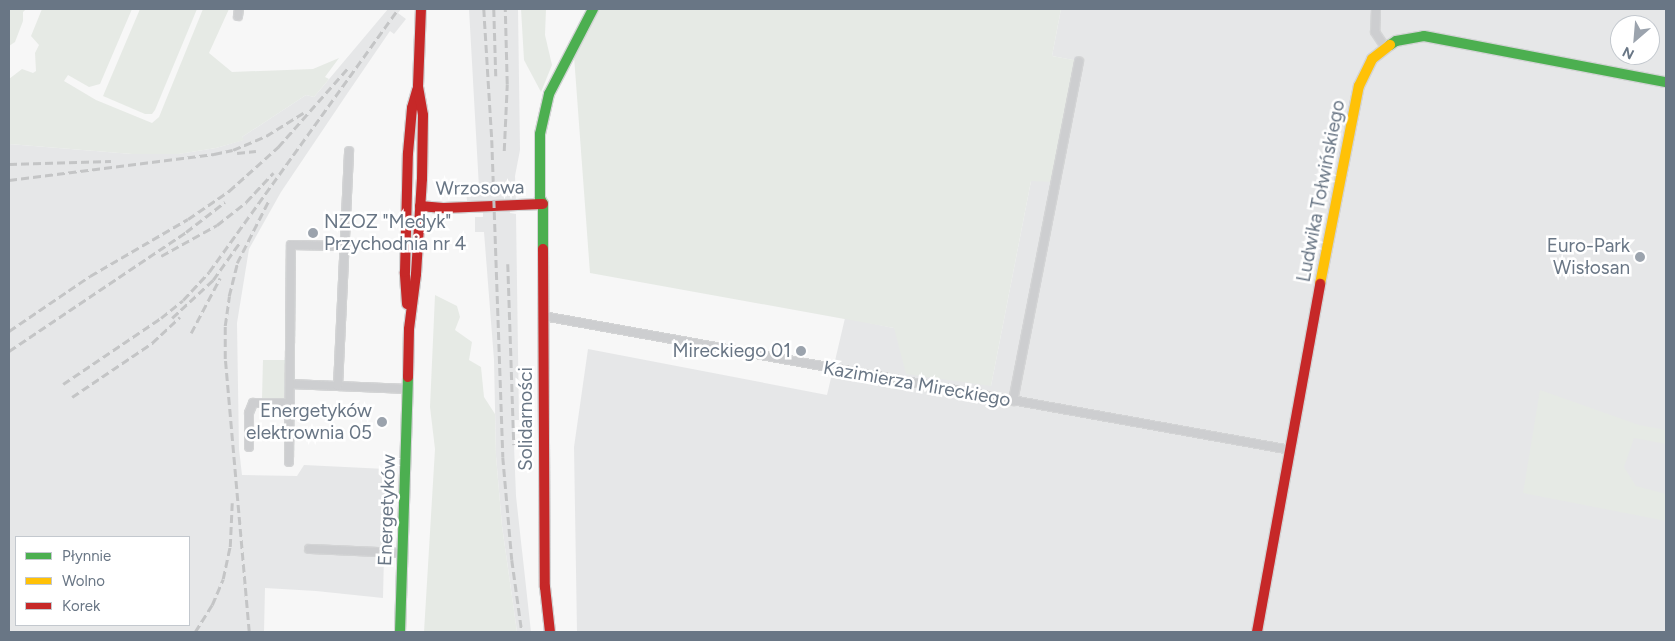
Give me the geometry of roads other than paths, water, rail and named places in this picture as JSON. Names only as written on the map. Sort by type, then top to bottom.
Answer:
[{"type":"street","name":"Energetyków","points":[[400,632],[408,389],[409,329],[405,272],[408,169],[411,121],[418,86],[420,9]]},
{"type":"street","name":"Wrzosowa","points":[[420,206],[443,208],[543,204],[540,198],[540,146],[543,111],[557,75],[592,9]]},
{"type":"street","points":[[1376,9],[1375,32],[1385,47]]},
{"type":"street","name":"Ludwika Tołwińskiego","points":[[1257,632],[1331,222],[1359,86],[1368,65],[1385,47],[1405,38],[1424,36],[1666,82]]},
{"type":"street","points":[[1013,401],[1079,61]]},
{"type":"street","name":"Energetyków","points":[[409,329],[416,274],[420,206],[423,115],[418,86]]},
{"type":"street","points":[[338,386],[349,151]]},
{"type":"street","points":[[406,232],[420,206],[408,169]]},
{"type":"street","name":"Solidarności","points":[[543,204],[542,316],[545,587],[550,632]]},
{"type":"street","points":[[289,462],[291,245],[346,246]]},
{"type":"street","name":"Kazimierza Mireckiego","points":[[542,316],[1291,450]]},
{"type":"street","points":[[290,384],[408,389]]},
{"type":"street","points":[[249,447],[249,413],[253,403],[290,403]]},
{"type":"street","points":[[309,549],[402,553]]},
{"type":"railway","points":[[63,384],[161,318],[183,300],[209,272],[398,9]]},
{"type":"railway","points":[[484,9],[492,140],[503,457],[512,560],[522,632]]},
{"type":"railway","points":[[494,9],[496,76]]},
{"type":"railway","points":[[504,151],[507,84],[505,9]]},
{"type":"railway","points":[[9,331],[90,276],[188,219],[229,191],[278,147],[348,68]]},
{"type":"railway","points":[[9,180],[233,150],[266,136],[303,113]]},
{"type":"railway","points":[[237,153],[256,151]]},
{"type":"railway","points":[[9,164],[111,161]]},
{"type":"railway","points":[[161,256],[217,225],[246,202],[273,173]]},
{"type":"railway","points":[[249,632],[225,359],[225,326],[229,296],[237,263],[269,200]]},
{"type":"railway","points":[[9,351],[186,232],[225,202]]},
{"type":"railway","points":[[172,318],[213,280],[240,242]]},
{"type":"railway","points":[[508,264],[514,445]]},
{"type":"railway","points":[[191,333],[220,278]]},
{"type":"railway","points":[[72,397],[152,343],[180,317]]},
{"type":"railway","points":[[195,632],[212,605],[223,579],[230,547],[232,503]]},
{"type":"place","name":"NZOZ \"Medyk\" Przychodnia nr 4","points":[[313,233]]},
{"type":"place","name":"Euro-Park Wisłosan","points":[[1640,257]]},
{"type":"place","name":"Mireckiego 01","points":[[801,351]]},
{"type":"place","name":"Energetyków elektrownia 05","points":[[382,422]]}]
